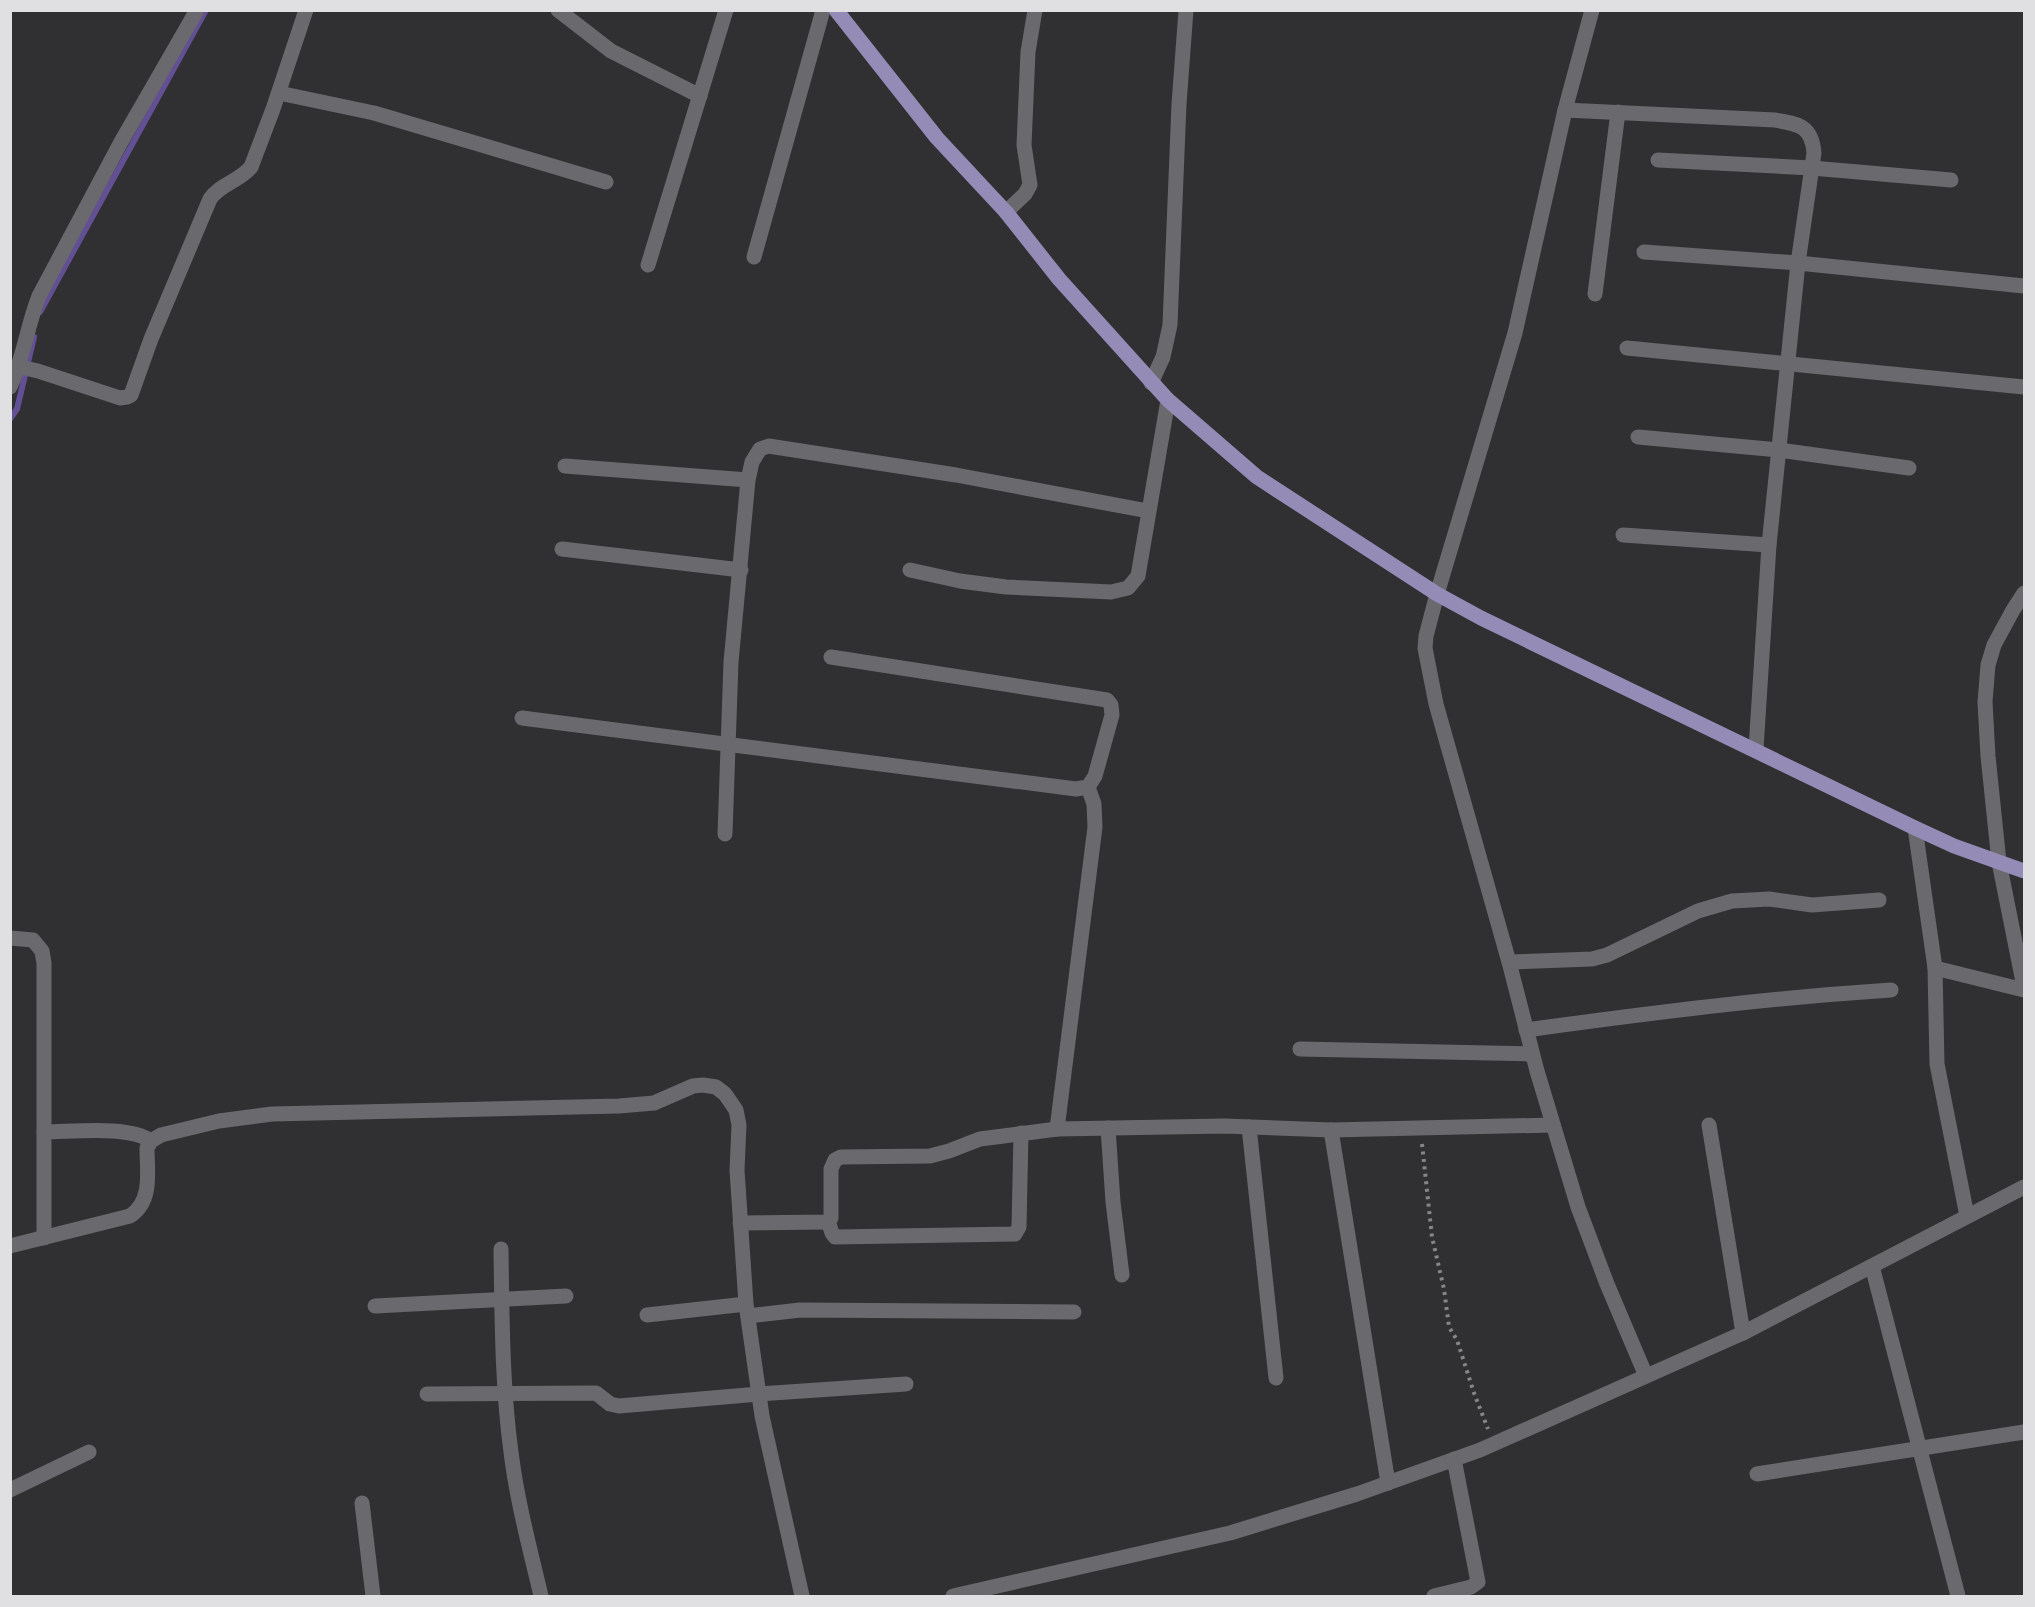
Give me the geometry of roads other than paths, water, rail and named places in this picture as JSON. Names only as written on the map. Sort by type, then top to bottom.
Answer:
[{"type":"main road","points":[[836,10],[937,138],[1006,212],[1059,279],[1151,383],[1257,477],[1437,594],[1585,669],[1915,828],[1954,846],[2025,871]]},
{"type":"street","points":[[10,387],[28,369],[29,322],[39,296],[121,142],[197,10]]},
{"type":"street","points":[[28,369],[120,398],[131,394],[151,339],[210,199],[217,190],[244,174],[251,167],[279,93],[306,10]]},
{"type":"street","points":[[558,10],[611,51],[700,96]]},
{"type":"street","points":[[648,265],[726,10]]},
{"type":"street","points":[[754,257],[823,10]]},
{"type":"street","points":[[1006,212],[1025,194],[1030,185],[1024,145],[1028,52],[1035,10]]},
{"type":"street","points":[[1151,383],[1164,357],[1170,325],[1179,104],[1186,10]]},
{"type":"street","points":[[1592,10],[1565,110],[1515,333],[1426,636],[1426,661],[1553,1125],[1582,1218],[1646,1376]]},
{"type":"street","points":[[279,93],[375,113],[606,182]]},
{"type":"street","points":[[1565,110],[1747,118],[1795,123],[1804,127],[1812,138],[1814,153],[1798,263],[1769,545],[1756,750]]},
{"type":"street","points":[[1595,294],[1618,112]]},
{"type":"street","points":[[1658,160],[1812,168],[1951,180]]},
{"type":"street","points":[[1644,252],[1798,263],[2025,286]]},
{"type":"street","points":[[1627,348],[2025,387]]},
{"type":"street","points":[[910,570],[960,581],[1006,587],[1120,591],[1132,584],[1138,576],[1168,400]]},
{"type":"street","points":[[1638,437],[1779,450],[1909,468]]},
{"type":"street","points":[[725,834],[731,662],[748,480],[756,453],[763,447],[769,446],[956,475],[1148,511]]},
{"type":"street","points":[[566,466],[748,480]]},
{"type":"street","points":[[1623,535],[1769,545]]},
{"type":"street","points":[[562,549],[741,570]]},
{"type":"street","points":[[1935,968],[2025,988],[1999,862],[1988,756],[1986,685],[1988,665],[1994,645],[2025,593]]},
{"type":"street","points":[[522,718],[1076,789],[1088,787],[1095,776],[1112,715],[1112,707],[1107,700],[831,657]]},
{"type":"street","points":[[1057,1129],[1095,828],[1094,804],[1088,787]]},
{"type":"street","points":[[1915,828],[1935,968],[1937,1064],[1967,1216]]},
{"type":"street","points":[[1509,963],[1592,959],[1607,955],[1698,911],[1732,901],[1769,899],[1820,905],[1879,900]]},
{"type":"street","points":[[10,938],[33,940],[42,951],[44,1238]]},
{"type":"street","points":[[1526,1030],[1677,1009],[1891,990]]},
{"type":"street","points":[[1300,1049],[1532,1054]]},
{"type":"street","points":[[10,1246],[119,1220],[138,1211],[146,1196],[147,1148],[151,1141],[161,1135],[219,1121],[272,1113],[619,1106],[654,1103],[693,1086],[716,1087],[725,1094],[736,1110],[739,1125],[737,1170],[747,1310],[762,1416],[802,1596]]},
{"type":"street","points":[[828,1221],[831,1218],[831,1168],[841,1157],[930,1156],[980,1139],[1021,1133],[1057,1129],[1108,1128],[1249,1127],[1331,1130],[1553,1125]]},
{"type":"street","points":[[1709,1125],[1743,1333]]},
{"type":"street","points":[[1249,1127],[1276,1378]]},
{"type":"street","points":[[1108,1128],[1113,1202],[1122,1275]]},
{"type":"street","points":[[1331,1130],[1388,1483]]},
{"type":"street","points":[[44,1132],[121,1131],[144,1136],[151,1141]]},
{"type":"street","points":[[828,1221],[835,1237],[1011,1235],[1018,1231],[1019,1227],[1021,1133]]},
{"type":"street","points":[[953,1596],[1230,1533],[1388,1483],[1494,1444],[1743,1333],[2025,1187]]},
{"type":"street","points":[[740,1223],[828,1221]]},
{"type":"street","points":[[501,1250],[510,1451],[541,1596]]},
{"type":"street","points":[[1872,1266],[1958,1596]]},
{"type":"street","points":[[375,1306],[566,1296]]},
{"type":"street","points":[[647,1315],[747,1310],[1074,1312]]},
{"type":"street","points":[[428,1394],[596,1393],[610,1404],[620,1406],[906,1384]]},
{"type":"street","points":[[1757,1474],[2025,1432]]},
{"type":"street","points":[[10,1490],[89,1452]]},
{"type":"street","points":[[1434,1596],[1471,1587],[1478,1581],[1454,1459]]},
{"type":"street","points":[[362,1503],[373,1596]]},
{"type":"waterway","points":[[40,312],[206,10]]},
{"type":"waterway","points":[[10,419],[17,409],[34,337]]}]
